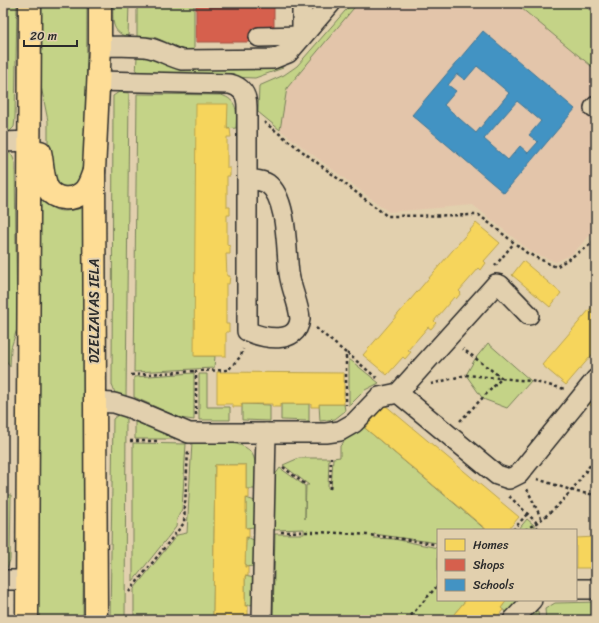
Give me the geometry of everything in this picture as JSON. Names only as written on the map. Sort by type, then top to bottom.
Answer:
[{"type":"main road","points":[[27,620],[30,3]]},
{"type":"main road","name":"DZELZAVAS IELA","points":[[96,620],[94,171],[100,46],[100,3]]},
{"type":"main road","points":[[30,134],[38,144],[44,179],[49,190],[54,196],[72,198],[82,193],[88,186],[94,171]]},
{"type":"street","points":[[302,3],[302,36]]},
{"type":"street","points":[[100,46],[149,48],[158,50],[169,57],[182,60],[273,59],[288,53],[331,3]]},
{"type":"street","points":[[259,37],[302,36]]},
{"type":"street","points":[[98,81],[230,84],[239,86],[247,98],[247,107],[247,179],[247,331],[266,338],[285,337],[294,332],[298,326],[299,314],[289,274],[284,217],[273,190],[267,184],[247,179]]},
{"type":"street","points":[[3,142],[30,134]]},
{"type":"street","points":[[94,402],[114,403],[130,408],[189,433],[326,433],[340,431],[354,423],[379,396],[391,388],[448,337],[496,284],[500,285],[529,315]]},
{"type":"street","points":[[391,388],[497,475],[509,479],[519,474],[595,379]]},
{"type":"street","points":[[262,620],[266,433]]},
{"type":"street","points":[[3,580],[27,580]]},
{"type":"street","points":[[577,589],[596,589]]},
{"type":"street","points":[[513,620],[531,601]]},
{"type":"path","points":[[247,107],[387,216],[479,215],[527,253],[556,267],[596,241]]},
{"type":"path","points":[[496,284],[490,273],[514,243]]},
{"type":"path","points":[[299,314],[391,388]]},
{"type":"path","points":[[131,375],[228,370],[241,356],[247,331]]},
{"type":"path","points":[[448,337],[502,378]]},
{"type":"path","points":[[346,353],[346,406]]},
{"type":"path","points":[[129,592],[184,523],[189,433],[196,422],[196,371]]},
{"type":"path","points":[[428,385],[466,375],[531,381],[565,389],[595,379]]},
{"type":"path","points":[[447,435],[502,378]]},
{"type":"path","points":[[528,529],[542,520],[560,504],[596,456]]},
{"type":"path","points":[[330,489],[331,457]]},
{"type":"path","points":[[281,466],[306,485]]},
{"type":"path","points":[[519,474],[572,490],[596,495]]},
{"type":"path","points":[[519,474],[542,520]]},
{"type":"path","points":[[506,493],[537,523],[537,529]]},
{"type":"path","points":[[514,529],[527,514]]},
{"type":"path","points":[[263,532],[317,531],[372,535],[437,545]]},
{"type":"path","points":[[407,620],[437,586]]},
{"type":"shaded area","points":[[358,3],[515,3],[596,70],[596,229],[572,254],[556,262],[531,252],[473,205],[389,212],[280,130],[287,88]]},
{"type":"green space","points":[[4,3],[17,3],[15,119],[14,127],[9,132],[3,132]]},
{"type":"green space","points":[[40,3],[87,3],[86,174],[80,186],[61,190],[48,167],[48,121],[39,76]]},
{"type":"green space","points":[[113,3],[129,3],[128,37],[122,35],[115,28],[113,19]]},
{"type":"green space","points":[[137,3],[194,3],[194,52],[184,50],[154,37],[137,37]]},
{"type":"green space","points":[[352,3],[358,3],[287,88],[280,130],[258,112],[259,86],[284,75],[297,66]]},
{"type":"green space","points":[[515,3],[582,3],[596,16],[596,70]]},
{"type":"green space","points":[[137,57],[150,57],[169,65],[278,66],[283,68],[255,78],[136,73]]},
{"type":"green space","points":[[119,92],[129,93],[126,397],[115,393],[112,385],[113,96]]},
{"type":"green space","points":[[137,94],[221,95],[231,100],[235,107],[236,128],[227,129],[227,105],[195,356],[215,356],[214,368],[134,372]]},
{"type":"green space","points":[[5,150],[12,155],[15,163],[17,329],[11,348],[10,367],[6,360]]},
{"type":"green space","points":[[40,182],[46,200],[50,206],[55,209],[67,211],[86,207],[83,620],[38,620]]},
{"type":"green space","points":[[488,343],[531,381],[507,408],[483,399],[466,375],[475,359]]},
{"type":"green space","points":[[349,359],[379,383],[365,390],[349,406]]},
{"type":"green space","points":[[194,373],[194,420],[180,418],[134,397],[134,377]]},
{"type":"green space","points":[[199,374],[207,374],[207,407],[230,407],[230,420],[199,420]]},
{"type":"green space","points":[[242,404],[270,405],[270,421],[242,420]]},
{"type":"green space","points":[[281,404],[309,404],[309,421],[281,420]]},
{"type":"green space","points":[[319,404],[344,404],[345,411],[335,419],[320,421]]},
{"type":"green space","points":[[119,414],[126,417],[125,620],[110,620],[113,419]]},
{"type":"green space","points":[[135,419],[175,439],[135,439]]},
{"type":"green space","points":[[360,424],[485,529],[437,529],[437,543],[374,534],[374,538],[394,539],[437,548],[437,601],[465,601],[449,620],[273,620],[275,534],[304,534],[304,529],[274,530],[275,475],[280,468],[305,486],[305,519],[306,485],[309,485],[283,465],[299,458],[329,458],[328,488],[331,489],[333,458],[340,457],[340,446]]},
{"type":"green space","points":[[192,442],[227,442],[244,447],[250,451],[254,458],[256,473],[255,489],[246,489],[246,465],[215,465],[213,620],[134,620],[134,589],[177,535],[187,533]]},
{"type":"green space","points":[[133,443],[186,444],[182,509],[177,519],[176,527],[133,581]]},
{"type":"green space","points":[[6,495],[11,495],[10,560],[7,568],[3,569],[3,501]]},
{"type":"green space","points":[[246,498],[255,501],[254,527],[246,528]]},
{"type":"green space","points":[[527,519],[534,525],[534,529],[519,529]]},
{"type":"green space","points":[[246,537],[254,540],[254,566],[245,567]]},
{"type":"green space","points":[[245,576],[254,578],[254,604],[245,606]]},
{"type":"green space","points":[[506,601],[517,601],[507,613],[501,608]]},
{"type":"green space","points":[[596,602],[596,620],[546,620],[545,609],[555,603]]},
{"type":"green space","points":[[536,611],[538,611],[539,620],[527,620]]},
{"type":"building: Homes","points":[[196,104],[228,104],[227,129],[230,129],[231,137],[227,137],[227,168],[230,168],[230,176],[227,176],[227,207],[230,207],[230,215],[227,215],[227,245],[230,246],[230,254],[226,254],[227,276],[230,276],[229,284],[226,284],[226,324],[229,324],[229,332],[226,332],[226,356],[194,356]]},
{"type":"building: Homes","points":[[476,223],[500,243],[484,261],[486,263],[481,270],[479,268],[459,291],[461,293],[456,299],[454,297],[434,321],[436,323],[431,329],[428,327],[408,350],[411,352],[405,359],[403,357],[387,375],[363,355]]},
{"type":"building: Homes","points":[[523,261],[561,293],[550,307],[512,275]]},
{"type":"building: Homes","points":[[596,302],[596,350],[566,385],[542,365]]},
{"type":"building: Homes","points":[[217,372],[344,373],[344,404],[319,404],[319,407],[311,407],[311,404],[280,404],[280,407],[272,407],[272,404],[241,404],[242,407],[233,407],[233,404],[217,404]]},
{"type":"building: Homes","points":[[596,396],[596,411],[589,404]]},
{"type":"building: Homes","points":[[385,405],[519,517],[509,529],[486,529],[365,428]]},
{"type":"building: Homes","points":[[215,465],[246,465],[246,489],[249,489],[249,498],[246,498],[246,528],[249,528],[249,537],[246,537],[245,567],[248,567],[248,576],[245,576],[245,606],[248,606],[248,615],[245,615],[245,620],[213,620]]},
{"type":"building: Homes","points":[[596,537],[596,568],[577,568],[577,538]]},
{"type":"building: Homes","points":[[465,601],[506,601],[501,608],[503,610],[498,616],[495,614],[490,620],[449,620]]},
{"type":"building: Shops","points":[[196,3],[274,3],[274,26],[271,26],[271,30],[259,42],[196,42]]},
{"type":"building: Schools","points":[[483,31],[575,109],[504,193],[412,115]],"holes":[[[477,66],[509,93],[476,133],[444,105],[456,91],[448,85],[457,74],[465,80]],[[517,101],[541,121],[529,135],[538,142],[528,153],[520,146],[508,160],[484,139]]]}]
